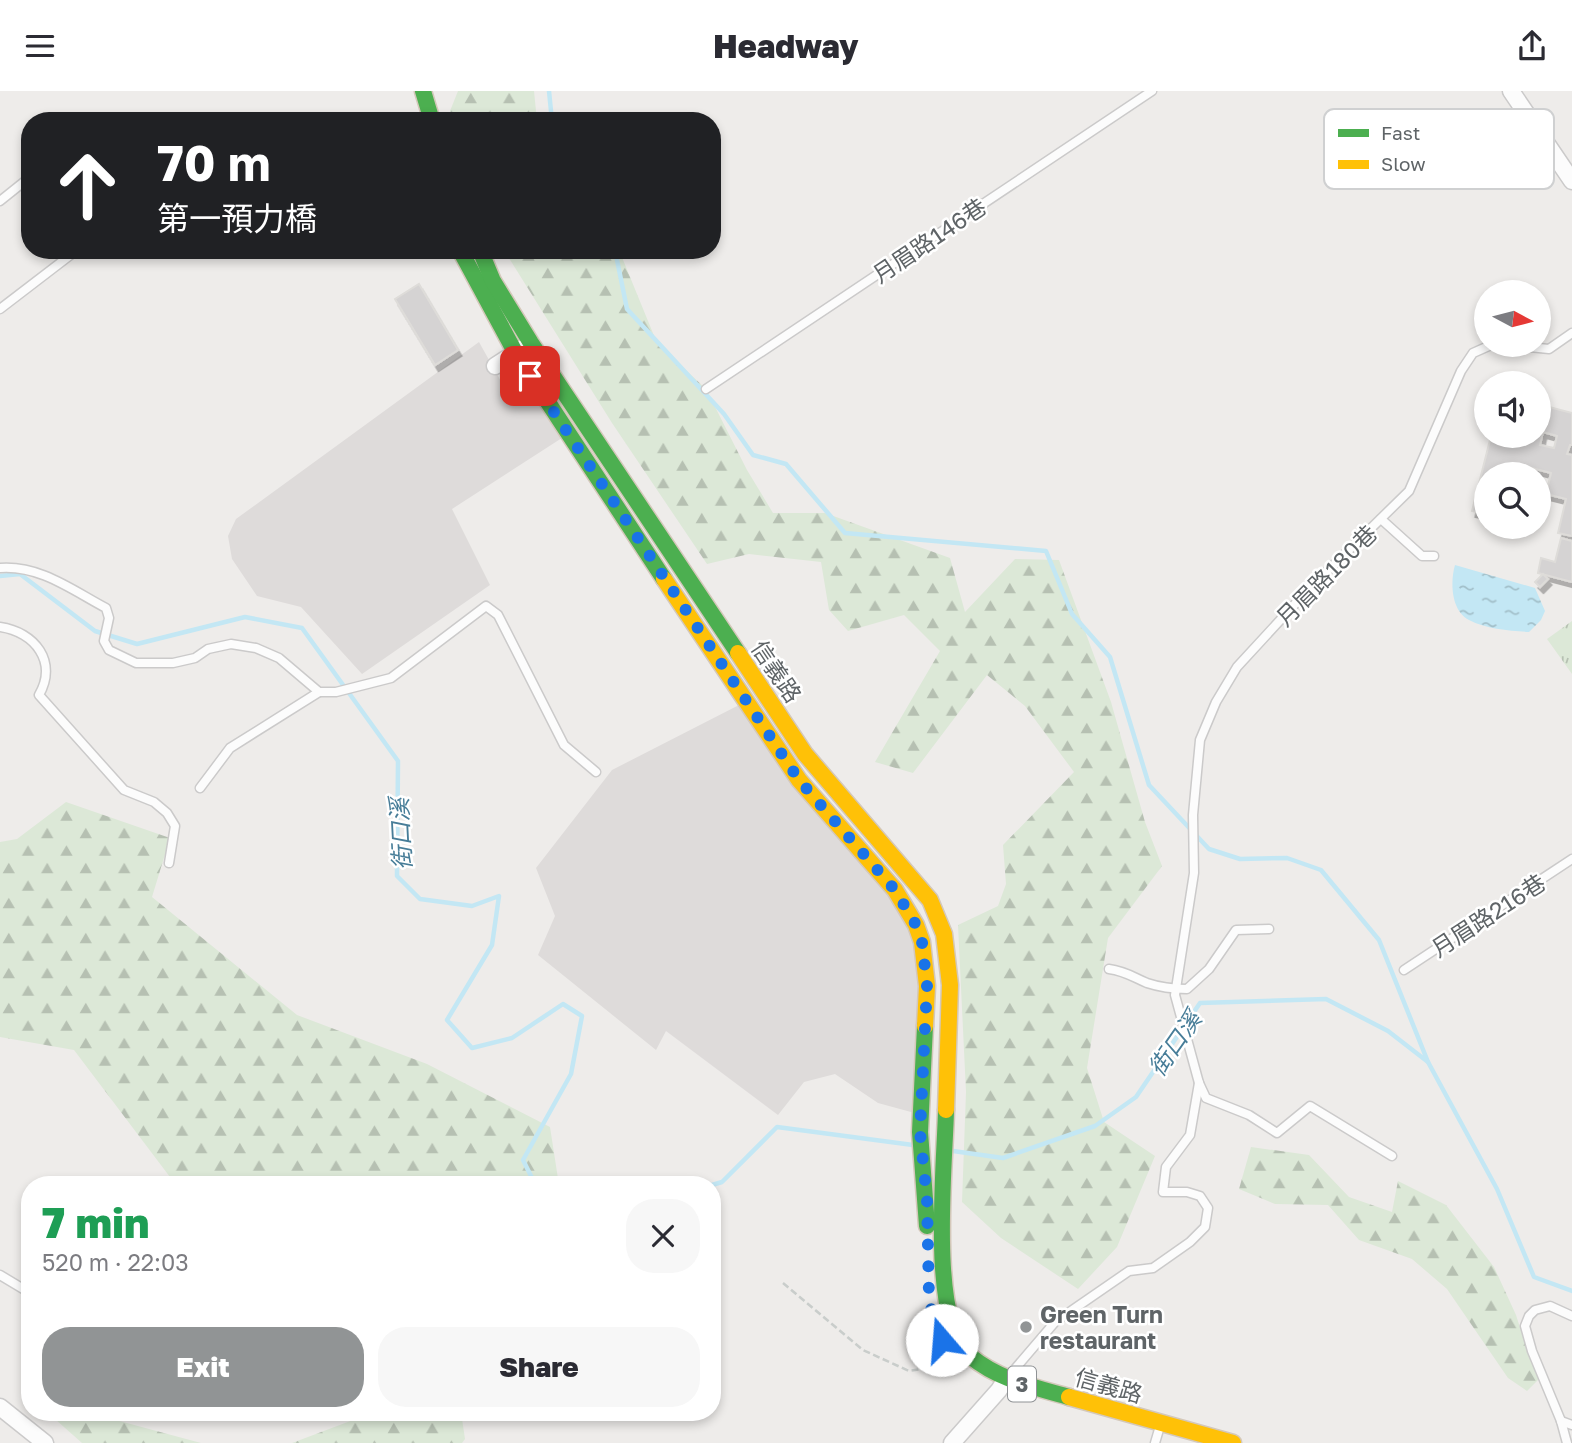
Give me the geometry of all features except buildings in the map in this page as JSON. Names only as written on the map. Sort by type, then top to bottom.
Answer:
[{"type":"main road","points":[[423,91],[429,112]]},
{"type":"main road","name":"信義路","points":[[465,259],[515,352],[799,780],[895,890],[916,925],[922,942],[927,986],[920,1132],[935,1202],[944,1297],[951,1329],[968,1355],[1023,1400],[1186,1443]]},
{"type":"main road","name":"信義路","points":[[484,259],[493,281],[531,343],[805,754],[930,900],[944,934],[950,985],[946,1136],[935,1202]]},
{"type":"main road","points":[[799,780],[822,774]]},
{"type":"main road","name":"3","points":[[929,1283],[935,1202]]},
{"type":"main road","name":"信義路","points":[[939,1335],[950,1356],[962,1369],[1002,1385]]},
{"type":"main road","name":"信義路","points":[[1157,1434],[1233,1443]]},
{"type":"street","points":[[1511,91],[1523,109]]},
{"type":"street","points":[[1554,154],[1572,181]]},
{"type":"street","points":[[495,366],[531,343]]},
{"type":"street","points":[[952,1443],[1002,1385]]},
{"type":"street","points":[[0,1407],[45,1443]]},
{"type":"lane","name":"月眉路146巷","points":[[706,389],[1152,91]]},
{"type":"lane","points":[[0,201],[21,184]]},
{"type":"lane","points":[[0,309],[65,259]]},
{"type":"lane","points":[[1551,348],[1572,333]]},
{"type":"lane","name":"月眉路180巷","points":[[1175,989],[1194,873],[1193,820],[1200,740],[1216,702],[1237,667],[1307,591],[1409,491],[1461,371],[1474,353]]},
{"type":"lane","points":[[1381,519],[1422,557],[1434,556]]},
{"type":"lane","points":[[0,568],[28,568],[106,608],[109,618],[104,641],[110,650],[135,663],[173,663],[195,658],[208,649],[231,644],[256,648],[279,658],[319,692]]},
{"type":"lane","points":[[200,788],[230,748],[319,692],[356,688],[391,677],[486,606],[498,615],[564,745],[596,772]]},
{"type":"lane","points":[[0,627],[16,629],[41,651],[46,664],[47,682],[39,695],[124,790],[154,802],[167,813],[174,826],[169,863]]},
{"type":"lane","name":"月眉路216巷","points":[[1404,970],[1572,859]]},
{"type":"lane","points":[[1110,969],[1124,971],[1147,983],[1186,989],[1209,969],[1236,930],[1269,929]]},
{"type":"lane","points":[[1175,989],[1199,1083],[1206,1098],[1248,1115],[1277,1133],[1310,1106],[1392,1157]]},
{"type":"lane","points":[[1002,1385],[1055,1322],[1129,1271],[1153,1268],[1190,1242],[1205,1227],[1208,1208],[1200,1196],[1187,1192],[1163,1192],[1166,1167],[1190,1135],[1199,1083]]},
{"type":"lane","points":[[0,1275],[21,1288]]},
{"type":"lane","points":[[1567,1443],[1525,1326],[1535,1310],[1550,1306],[1572,1316]]},
{"type":"lane","points":[[1561,1421],[1572,1425]]},
{"type":"path","points":[[783,1283],[863,1350],[909,1371],[922,1369],[950,1356]]},
{"type":"shaded area","points":[[479,342],[503,385],[524,374],[565,436],[452,509],[490,585],[362,674],[301,607],[257,596],[232,559],[228,536],[236,519]]},
{"type":"shaded area","points":[[741,704],[909,922],[923,959],[922,1115],[878,1103],[835,1074],[804,1082],[778,1115],[666,1031],[656,1050],[538,955],[555,916],[536,868],[612,770]]},
{"type":"green space","points":[[458,91],[534,91],[536,112],[450,111]]},
{"type":"green space","points":[[510,259],[623,259],[657,343],[706,389],[747,470],[773,513],[825,513],[950,558],[965,612],[1015,559],[1059,560],[1111,702],[1145,822],[1162,866],[1108,938],[1087,1068],[1104,1122],[1155,1156],[1117,1247],[1078,1289],[1001,1238],[962,1202],[966,1092],[958,925],[998,906],[1006,884],[1003,845],[1074,772],[1025,706],[987,675],[913,773],[875,762],[940,651],[904,615],[848,631],[829,610],[821,562],[749,554],[707,564],[612,423]]},
{"type":"green space","points":[[1572,621],[1572,674],[1547,639]]},
{"type":"green space","points":[[66,802],[170,838],[152,897],[297,1015],[427,1064],[550,1127],[558,1176],[169,1176],[74,1050],[0,1037],[0,842],[17,839]]},
{"type":"green space","points":[[1251,1147],[1309,1155],[1349,1197],[1392,1212],[1398,1181],[1446,1205],[1494,1267],[1516,1315],[1525,1343],[1537,1362],[1540,1378],[1527,1391],[1508,1378],[1447,1289],[1412,1259],[1359,1240],[1328,1205],[1275,1204],[1239,1189]]},
{"type":"green space","points":[[57,1421],[119,1421],[201,1443],[82,1443]]},
{"type":"green space","points":[[350,1421],[462,1421],[465,1439],[462,1443],[292,1443]]},
{"type":"water","points":[[1455,565],[1535,588],[1545,611],[1541,620],[1529,632],[1490,627],[1469,620],[1455,603]]},
{"type":"waterway","points":[[549,91],[551,112]]},
{"type":"waterway","points":[[617,259],[627,309],[724,414],[753,455],[786,464],[845,533],[1046,551],[1072,614],[1110,657],[1149,785],[1209,849],[1240,859],[1287,858],[1321,870],[1379,940],[1428,1062]]},
{"type":"waterway","name":"街口溪","points":[[0,576],[20,574],[95,631],[137,644],[245,617],[302,628],[398,761],[397,876],[420,899],[472,906],[499,896],[492,945],[447,1020],[472,1048],[512,1038],[563,1004],[582,1016],[571,1074],[523,1160],[531,1176]]},
{"type":"waterway","name":"街口溪","points":[[953,1151],[1003,1158],[1095,1126],[1136,1097],[1200,1003],[1326,999],[1388,1031],[1428,1062],[1497,1189],[1534,1277],[1572,1291]]},
{"type":"waterway","name":"街口溪","points":[[721,1182],[777,1127],[913,1145]]},
{"type":"traffic: fast","points":[[423,91],[429,112]]},
{"type":"traffic: fast","points":[[465,259],[515,352],[664,579]]},
{"type":"traffic: fast","points":[[484,259],[493,281],[531,343],[738,653]]},
{"type":"traffic: fast","points":[[925,1026],[920,1132],[927,1226]]},
{"type":"traffic: fast","points":[[946,1110],[942,1241],[948,1311],[957,1338],[970,1356],[993,1371],[1017,1382],[1069,1397]]},
{"type":"traffic: slow","points":[[664,579],[799,780],[895,890],[916,925],[922,942],[927,986],[925,1026]]},
{"type":"traffic: slow","points":[[738,653],[805,754],[930,900],[944,934],[950,985],[946,1110]]},
{"type":"traffic: slow","points":[[1069,1397],[1233,1443]]},
{"type":"place","name":"Green Turn restaurant","points":[[1026,1327]]},
{"type":"route","points":[[530,376],[799,780],[895,890],[916,925],[922,942],[927,986],[920,1132],[927,1200],[929,1297],[934,1324],[942,1340]]}]
